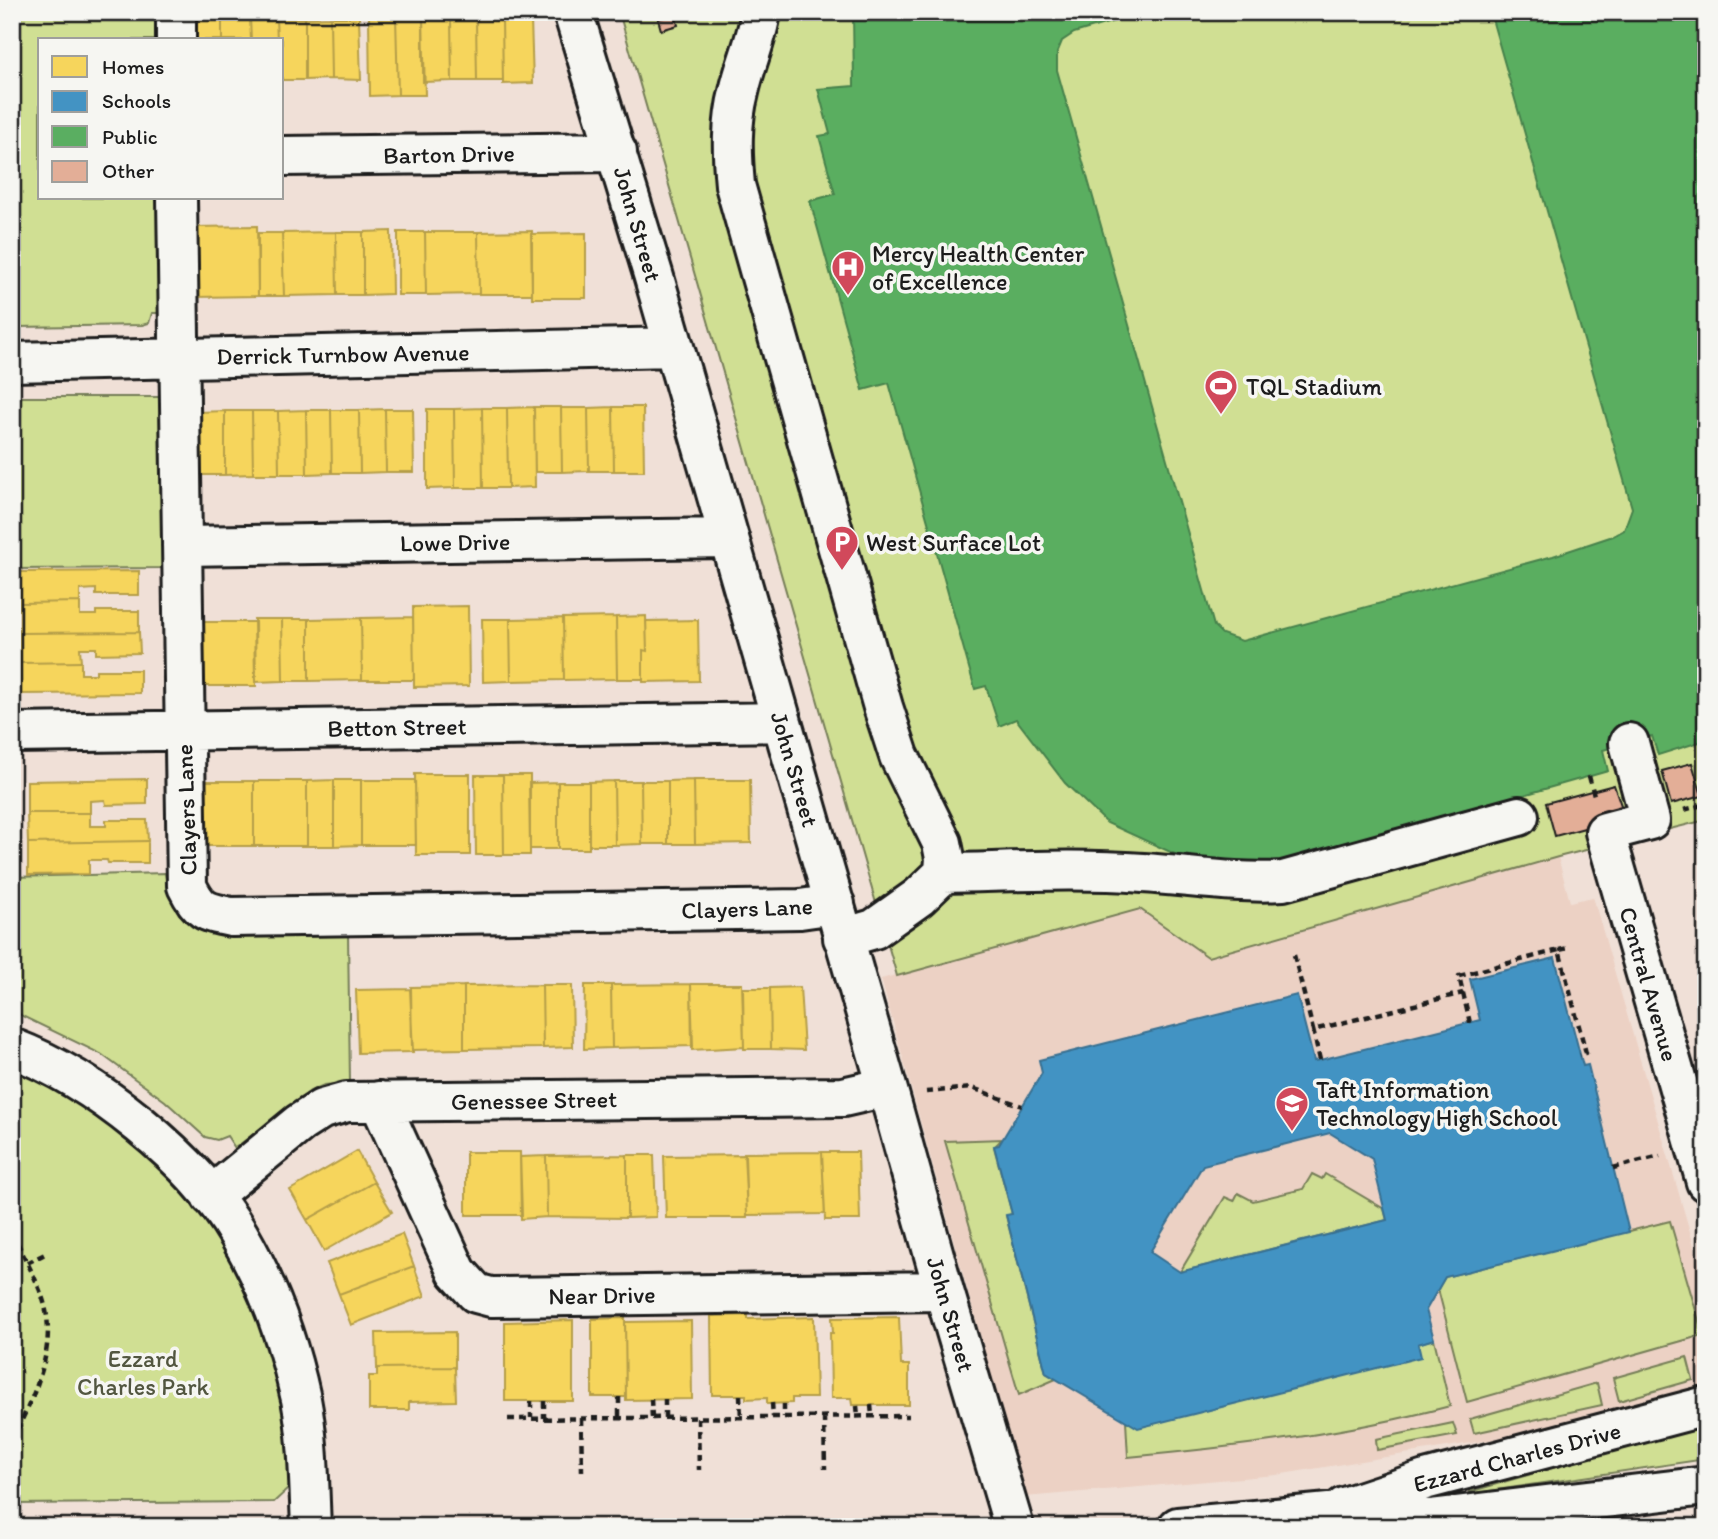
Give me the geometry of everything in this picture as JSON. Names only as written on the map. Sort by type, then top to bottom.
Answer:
[{"type":"street","points":[[176,12],[176,38]]},
{"type":"street","name":"John Street","points":[[573,12],[617,152],[839,921],[904,1089],[944,1291],[1014,1527]]},
{"type":"street","points":[[761,12],[756,40],[739,90],[733,127],[735,185],[883,707],[899,756],[943,843],[944,873],[1093,871],[1249,883],[1283,881],[1519,817]]},
{"type":"street","name":"Barton Drive","points":[[284,156],[617,152]]},
{"type":"street","name":"Clayers Lane","points":[[177,200],[187,886],[193,900],[204,912],[231,917],[786,909],[874,929],[919,897],[944,873]]},
{"type":"street","name":"Derrick Turnbow Avenue","points":[[12,362],[674,347]]},
{"type":"street","name":"Lowe Drive","points":[[182,546],[728,538]]},
{"type":"street","name":"Betton Street","points":[[12,733],[782,722]]},
{"type":"street","name":"Central Avenue","points":[[1629,743],[1650,820],[1605,832],[1696,1113],[1706,1182]]},
{"type":"street","points":[[12,1048],[38,1058],[87,1085],[132,1118],[174,1156],[211,1196],[238,1233],[259,1273],[278,1319],[301,1399],[306,1436],[311,1527]]},
{"type":"street","name":"Genessee Street","points":[[211,1196],[300,1124],[322,1109],[347,1102],[843,1097],[904,1089]]},
{"type":"street","name":"Near Drive","points":[[379,1101],[457,1272],[476,1293],[491,1297],[944,1291]]},
{"type":"street","name":"Ezzard Charles Drive","points":[[1329,1513],[1425,1480],[1706,1406]]},
{"type":"street","name":"Ezzard Charles Drive","points":[[1178,1527],[1329,1513],[1430,1520],[1706,1486]]},
{"type":"path","points":[[1706,750],[1703,751],[1706,762]]},
{"type":"path","points":[[1470,1023],[1459,976],[1568,948]]},
{"type":"path","points":[[1559,950],[1586,1053],[1580,1055]]},
{"type":"path","points":[[1294,955],[1320,1059]]},
{"type":"path","points":[[1313,1030],[1463,993]]},
{"type":"path","points":[[904,1089],[972,1088],[1022,1106]]},
{"type":"path","points":[[1614,1168],[1660,1156]]},
{"type":"path","points":[[12,1232],[43,1298],[49,1341],[40,1379],[12,1441]]},
{"type":"path","points":[[27,1263],[47,1253]]},
{"type":"path","points":[[740,1395],[741,1418]]},
{"type":"path","points":[[619,1397],[620,1418]]},
{"type":"path","points":[[651,1399],[652,1418]]},
{"type":"path","points":[[665,1399],[665,1418]]},
{"type":"path","points":[[531,1401],[531,1418]]},
{"type":"path","points":[[544,1401],[544,1419]]},
{"type":"path","points":[[772,1403],[773,1417]]},
{"type":"path","points":[[784,1404],[784,1417]]},
{"type":"path","points":[[872,1405],[872,1416]]},
{"type":"path","points":[[857,1406],[858,1416]]},
{"type":"path","points":[[508,1419],[909,1416]]},
{"type":"path","points":[[824,1417],[825,1469]]},
{"type":"path","points":[[581,1418],[582,1471]]},
{"type":"path","points":[[698,1418],[699,1470]]},
{"type":"path","points":[[12,1470],[19,1477]]},
{"type":"shaded area","name":"Taft Information Technology High School","points":[[1558,857],[1570,902],[1593,897],[1706,1287],[1706,1385],[1520,1435],[1276,1475],[1025,1497],[881,979],[1140,909],[1208,957]]},
{"type":"green space","points":[[12,12],[159,12],[159,38],[38,38],[38,200],[160,200],[161,313],[152,313],[149,323],[142,325],[12,325]]},
{"type":"green space","name":"TQL Stadium","points":[[619,12],[1706,12],[1706,820],[1558,857],[1208,957],[1140,909],[897,976]]},
{"type":"green space","points":[[22,397],[162,397],[164,568],[12,569],[12,403]]},
{"type":"green space","points":[[165,873],[169,895],[179,914],[200,928],[348,932],[350,1083],[324,1085],[310,1091],[235,1148],[227,1136],[217,1140],[205,1137],[165,1101],[101,1054],[22,1016],[16,1011],[13,1000],[12,877]]},
{"type":"green space","name":"Ezzard Charles Park","points":[[12,1067],[102,1116],[161,1166],[215,1230],[254,1297],[275,1355],[289,1424],[292,1480],[288,1489],[274,1502],[12,1504]]},
{"type":"green space","points":[[1002,1139],[994,1147],[1012,1214],[1006,1216],[1046,1373],[1056,1379],[1019,1395],[945,1141]]},
{"type":"green space","points":[[1312,1174],[1322,1179],[1325,1174],[1384,1209],[1387,1220],[1180,1272],[1225,1197],[1234,1201],[1238,1193],[1253,1201],[1303,1189]]},
{"type":"green space","points":[[1670,1221],[1703,1335],[1467,1402],[1438,1289],[1445,1277]]},
{"type":"green space","points":[[1434,1339],[1450,1406],[1371,1424],[1290,1438],[1128,1457],[1126,1421]]},
{"type":"green space","points":[[1687,1357],[1693,1380],[1619,1401],[1613,1378]]},
{"type":"green space","points":[[1597,1383],[1602,1405],[1474,1433],[1470,1419]]},
{"type":"green space","points":[[1453,1423],[1457,1435],[1377,1450],[1376,1439]]},
{"type":"green space","points":[[1704,1424],[1706,1459],[1469,1494],[1469,1492]]},
{"type":"building: Homes","points":[[396,16],[423,16],[425,95],[398,95]]},
{"type":"building: Homes","points":[[396,16],[398,95],[370,96],[369,17]]},
{"type":"building: Homes","points":[[330,17],[359,17],[361,80],[331,79]]},
{"type":"building: Homes","points":[[330,17],[331,79],[305,80],[305,18]]},
{"type":"building: Homes","points":[[222,18],[250,18],[251,38],[222,38]]},
{"type":"building: Homes","points":[[222,18],[222,38],[196,38],[195,19]]},
{"type":"building: Homes","points":[[250,18],[276,18],[277,38],[251,38]]},
{"type":"building: Homes","points":[[276,18],[305,18],[305,80],[284,80],[284,38],[277,38]]},
{"type":"building: Homes","points":[[423,19],[451,19],[452,81],[423,82]]},
{"type":"building: Homes","points":[[451,19],[476,19],[477,81],[452,81]]},
{"type":"building: Homes","points":[[476,19],[502,19],[503,81],[477,81]]},
{"type":"building: Homes","points":[[502,19],[531,19],[533,83],[503,84]]},
{"type":"building: Homes","points":[[257,226],[258,296],[195,297],[194,227]]},
{"type":"building: Homes","points":[[391,231],[392,294],[363,295],[363,232]]},
{"type":"building: Homes","points":[[532,231],[532,294],[479,294],[478,232]]},
{"type":"building: Homes","points":[[336,232],[363,232],[363,295],[337,295]]},
{"type":"building: Homes","points":[[336,232],[337,295],[284,296],[282,233]]},
{"type":"building: Homes","points":[[398,232],[425,232],[426,295],[398,295]]},
{"type":"building: Homes","points":[[425,232],[478,232],[479,294],[426,295]]},
{"type":"building: Homes","points":[[258,233],[282,233],[284,296],[258,296]]},
{"type":"building: Homes","points":[[586,233],[586,298],[532,298],[531,234]]},
{"type":"building: Homes","points":[[534,407],[561,407],[562,472],[535,472]]},
{"type":"building: Homes","points":[[534,407],[535,487],[508,488],[507,408]]},
{"type":"building: Homes","points":[[613,407],[643,407],[644,471],[614,471]]},
{"type":"building: Homes","points":[[613,407],[614,471],[589,471],[588,408]]},
{"type":"building: Homes","points":[[482,408],[507,408],[508,488],[483,488]]},
{"type":"building: Homes","points":[[482,408],[483,488],[455,488],[454,409]]},
{"type":"building: Homes","points":[[561,408],[588,408],[589,471],[562,472]]},
{"type":"building: Homes","points":[[385,409],[413,409],[414,472],[386,472]]},
{"type":"building: Homes","points":[[385,409],[386,472],[360,473],[359,410]]},
{"type":"building: Homes","points":[[427,409],[454,409],[455,488],[427,489]]},
{"type":"building: Homes","points":[[306,410],[331,410],[332,473],[307,474]]},
{"type":"building: Homes","points":[[306,410],[307,474],[279,474],[278,411]]},
{"type":"building: Homes","points":[[331,410],[359,410],[360,473],[332,473]]},
{"type":"building: Homes","points":[[225,411],[252,411],[253,474],[225,475]]},
{"type":"building: Homes","points":[[225,411],[225,475],[198,475],[198,412]]},
{"type":"building: Homes","points":[[252,411],[278,411],[279,474],[253,474]]},
{"type":"building: Homes","points":[[139,571],[139,595],[96,595],[96,589],[80,590],[80,602],[20,603],[19,572]]},
{"type":"building: Homes","points":[[80,602],[80,615],[96,615],[96,611],[139,611],[139,632],[20,633],[20,603]]},
{"type":"building: Homes","points":[[468,606],[469,686],[414,687],[413,607]]},
{"type":"building: Homes","points":[[646,616],[647,651],[643,650],[643,679],[617,679],[616,617]]},
{"type":"building: Homes","points":[[413,617],[414,680],[362,680],[361,618]]},
{"type":"building: Homes","points":[[616,617],[617,679],[564,680],[563,618]]},
{"type":"building: Homes","points":[[361,618],[362,680],[309,681],[309,619]]},
{"type":"building: Homes","points":[[563,618],[564,680],[511,681],[510,619]]},
{"type":"building: Homes","points":[[254,619],[282,619],[283,681],[255,682]]},
{"type":"building: Homes","points":[[282,619],[309,619],[309,681],[283,681]]},
{"type":"building: Homes","points":[[482,619],[510,619],[511,681],[483,682]]},
{"type":"building: Homes","points":[[698,620],[699,681],[643,682],[643,650],[647,651],[646,621]]},
{"type":"building: Homes","points":[[200,622],[255,622],[256,686],[200,686]]},
{"type":"building: Homes","points":[[139,632],[140,653],[96,654],[96,648],[80,648],[81,662],[20,663],[20,633]]},
{"type":"building: Homes","points":[[81,662],[81,674],[96,674],[96,670],[140,670],[140,693],[21,694],[20,663]]},
{"type":"building: Homes","points":[[415,774],[470,774],[470,855],[416,855]]},
{"type":"building: Homes","points":[[475,775],[503,775],[504,855],[476,855]]},
{"type":"building: Homes","points":[[503,775],[530,775],[530,855],[504,855]]},
{"type":"building: Homes","points":[[147,779],[147,804],[106,805],[105,800],[90,801],[90,813],[27,813],[27,781]]},
{"type":"building: Homes","points":[[334,780],[361,780],[361,845],[334,846]]},
{"type":"building: Homes","points":[[334,780],[334,846],[307,846],[307,781]]},
{"type":"building: Homes","points":[[361,780],[415,780],[416,845],[361,845]]},
{"type":"building: Homes","points":[[694,780],[750,780],[751,843],[695,844]]},
{"type":"building: Homes","points":[[694,780],[695,844],[668,844],[668,781]]},
{"type":"building: Homes","points":[[200,781],[254,781],[254,846],[200,846]]},
{"type":"building: Homes","points":[[254,781],[307,781],[307,846],[254,846]]},
{"type":"building: Homes","points":[[614,781],[641,781],[642,844],[615,845]]},
{"type":"building: Homes","points":[[614,781],[615,845],[589,845],[589,782]]},
{"type":"building: Homes","points":[[641,781],[668,781],[668,844],[642,844]]},
{"type":"building: Homes","points":[[558,782],[589,782],[589,849],[558,849]]},
{"type":"building: Homes","points":[[558,782],[558,849],[530,849],[529,783]]},
{"type":"building: Homes","points":[[27,813],[90,813],[90,826],[106,826],[106,820],[147,820],[148,841],[28,843]]},
{"type":"building: Homes","points":[[148,841],[148,863],[89,860],[89,874],[28,875],[28,843]]},
{"type":"building: Homes","points":[[691,984],[742,984],[744,1047],[692,1050]]},
{"type":"building: Homes","points":[[691,984],[693,1046],[612,1048],[611,985]]},
{"type":"building: Homes","points":[[542,985],[572,985],[573,1047],[543,1048]]},
{"type":"building: Homes","points":[[542,985],[543,1048],[464,1049],[464,986]]},
{"type":"building: Homes","points":[[585,985],[611,985],[612,1048],[584,1049]]},
{"type":"building: Homes","points":[[464,986],[464,1049],[412,1050],[411,987]]},
{"type":"building: Homes","points":[[800,987],[804,1050],[771,1049],[770,988]]},
{"type":"building: Homes","points":[[743,988],[770,988],[771,1049],[744,1049]]},
{"type":"building: Homes","points":[[410,989],[413,1052],[358,1053],[356,990]]},
{"type":"building: Homes","points":[[357,1151],[374,1182],[307,1220],[290,1190]]},
{"type":"building: Homes","points":[[466,1152],[520,1152],[522,1215],[466,1215]]},
{"type":"building: Homes","points":[[822,1152],[858,1152],[860,1220],[825,1220]]},
{"type":"building: Homes","points":[[822,1152],[825,1214],[747,1215],[744,1153]]},
{"type":"building: Homes","points":[[627,1155],[654,1155],[656,1217],[627,1218]]},
{"type":"building: Homes","points":[[627,1155],[627,1218],[547,1217],[546,1156]]},
{"type":"building: Homes","points":[[745,1155],[747,1218],[666,1218],[664,1156]]},
{"type":"building: Homes","points":[[546,1156],[547,1217],[521,1219],[520,1157]]},
{"type":"building: Homes","points":[[374,1182],[392,1212],[324,1251],[307,1220]]},
{"type":"building: Homes","points":[[402,1234],[414,1266],[339,1294],[327,1263]]},
{"type":"building: Homes","points":[[414,1266],[425,1296],[351,1325],[339,1294]]},
{"type":"building: Homes","points":[[748,1315],[748,1319],[814,1317],[816,1398],[792,1398],[792,1403],[767,1404],[767,1398],[746,1399],[746,1395],[712,1395],[711,1316]]},
{"type":"building: Homes","points":[[899,1317],[901,1365],[909,1365],[909,1405],[853,1405],[852,1398],[831,1398],[832,1318]]},
{"type":"building: Homes","points":[[625,1318],[626,1397],[592,1397],[592,1319]]},
{"type":"building: Homes","points":[[573,1320],[573,1401],[505,1401],[505,1322]]},
{"type":"building: Homes","points":[[691,1321],[692,1399],[626,1400],[625,1322]]},
{"type":"building: Homes","points":[[455,1332],[455,1367],[377,1368],[376,1333]]},
{"type":"building: Homes","points":[[455,1367],[456,1401],[409,1402],[409,1410],[369,1410],[369,1376],[377,1376],[377,1368]]},
{"type":"building: Schools","points":[[1555,958],[1583,1066],[1588,1065],[1629,1232],[1445,1277],[1426,1310],[1434,1339],[1418,1344],[1421,1357],[1138,1428],[1046,1373],[1006,1215],[1012,1214],[994,1146],[999,1145],[1042,1073],[1039,1060],[1297,995],[1314,1061],[1320,1060],[1480,1020],[1470,979]],"holes":[[[1330,1133],[1372,1159],[1387,1220],[1180,1272],[1150,1252],[1203,1165]]]},
{"type":"building: Public","points":[[853,12],[1145,12],[1074,33],[1062,41],[1057,53],[1057,70],[1214,626],[1222,634],[1242,641],[1553,556],[1624,530],[1632,508],[1490,12],[1706,12],[1706,740],[1658,755],[1652,736],[1603,750],[1608,771],[1277,865],[1226,864],[1177,855],[1107,823],[1065,783],[1016,719],[999,726],[986,686],[975,689],[889,383],[863,390],[810,201],[835,194],[819,136],[830,134],[818,89],[854,86]]},
{"type":"building: Other","points":[[675,14],[678,25],[661,30],[658,19]]},
{"type":"building: Other","points":[[1692,763],[1702,796],[1671,804],[1662,771]]},
{"type":"building: Other","points":[[1614,785],[1625,817],[1555,836],[1546,803]]},
{"type":"place","name":"Mercy Health Center of Excellence","points":[[848,297]]},
{"type":"place","name":"TQL Stadium","points":[[1221,416]]},
{"type":"place","name":"West Surface Lot","points":[[842,572]]},
{"type":"place","name":"Taft Information Technology High School","points":[[1292,1133]]}]
